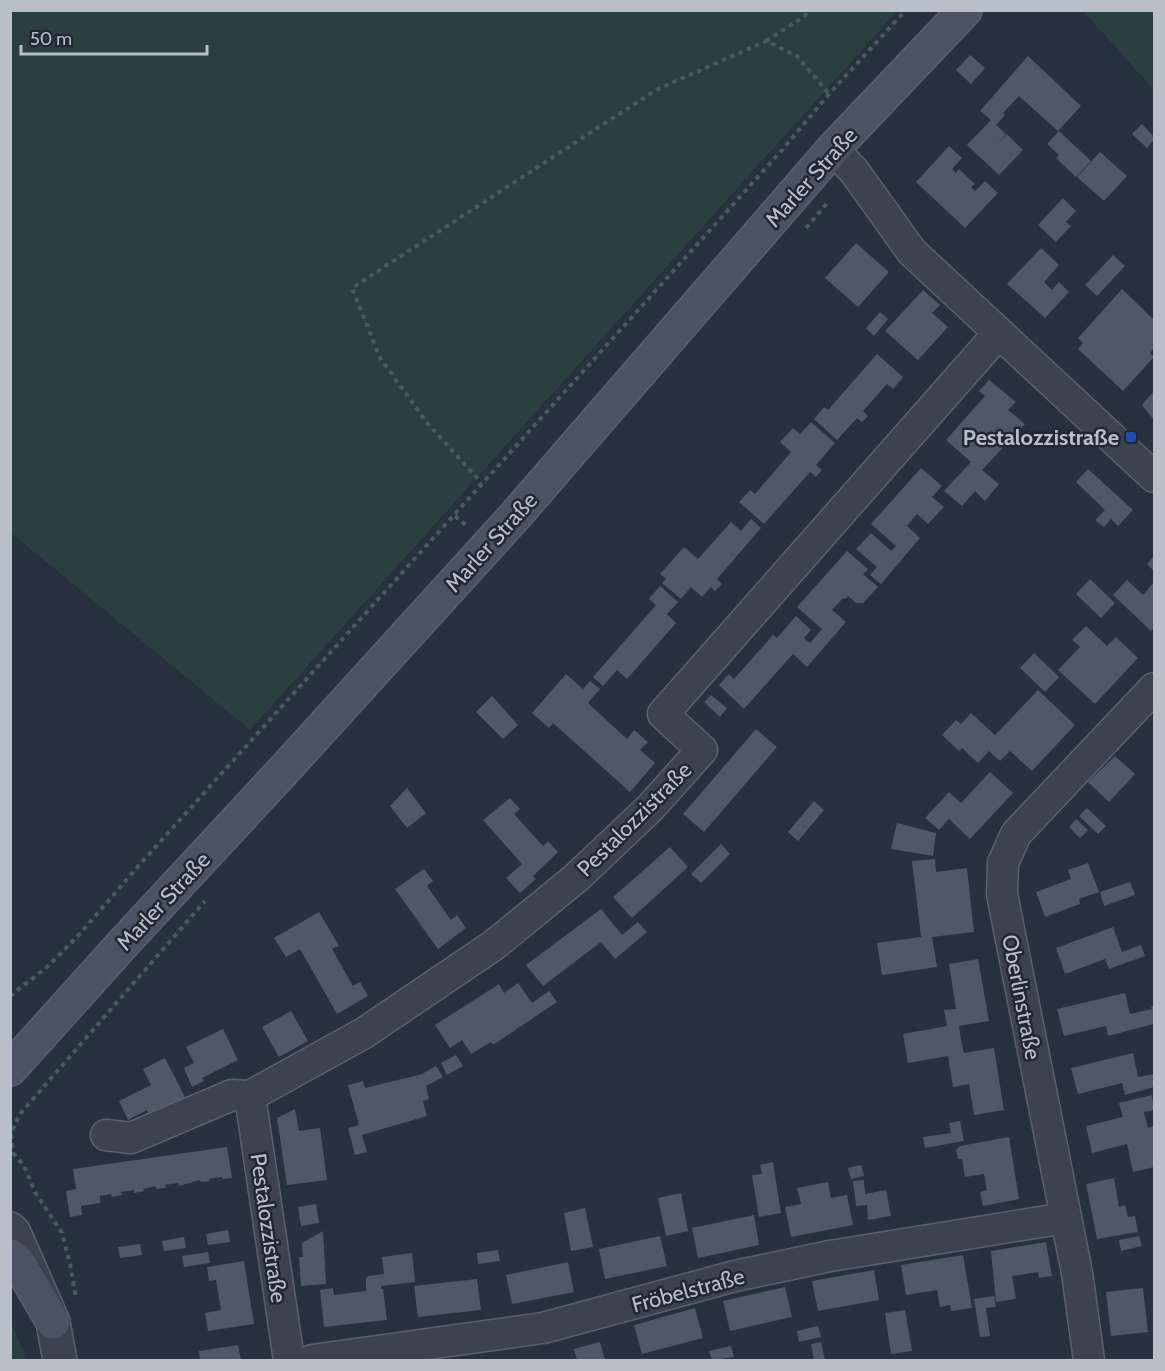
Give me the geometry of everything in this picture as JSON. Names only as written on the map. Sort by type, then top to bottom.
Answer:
[{"type":"main road","name":"Marler Straße","points":[[10,1069],[509,523],[833,149],[965,10]]},
{"type":"main road","points":[[10,1034],[129,937]]},
{"type":"main road","points":[[10,1256],[18,1262],[53,1322]]},
{"type":"street","points":[[833,149],[855,171],[912,252],[1155,477]]},
{"type":"street","name":"Pestalozzistraße","points":[[106,1135],[131,1138],[232,1095],[250,1096],[363,1034],[494,945],[576,878],[650,808],[702,750],[663,714],[998,334]]},
{"type":"street","name":"Oberlinstraße","points":[[1089,1360],[1077,1273],[1002,894],[1003,863],[1016,834],[1155,688]]},
{"type":"street","name":"Pestalozzistraße","points":[[250,1096],[289,1360]]},
{"type":"street","name":"Fröbelstraße","points":[[312,1360],[543,1328],[735,1276],[830,1256],[1065,1218]]},
{"type":"street","points":[[10,1229],[14,1233],[53,1322],[60,1360]]},
{"type":"path","points":[[482,487],[479,480],[428,424],[380,358],[352,288],[656,90],[766,41],[805,16],[807,10]]},
{"type":"path","points":[[10,996],[47,968],[76,937],[482,487],[906,10]]},
{"type":"path","points":[[766,41],[797,56],[829,94]]},
{"type":"path","points":[[13,1153],[24,1166],[35,1191],[62,1233],[76,1299]]},
{"type":"shaded area","points":[[10,11],[897,11],[250,730],[11,533]]},
{"type":"shaded area","points":[[1083,11],[1154,11],[1154,90]]},
{"type":"shaded area","points":[[11,1322],[27,1360],[11,1360]]},
{"type":"building","points":[[970,55],[985,68],[971,84],[956,70]]},
{"type":"building","points":[[1028,56],[1081,106],[1058,131],[1019,96],[1003,113],[1005,115],[996,125],[1006,134],[997,144],[1007,134],[1023,150],[999,175],[967,145],[991,120],[980,111]]},
{"type":"building","points":[[1142,124],[1154,137],[1147,148],[1132,134]]},
{"type":"building","points":[[1059,131],[1091,161],[1076,177],[1056,158],[1059,155],[1047,144]]},
{"type":"building","points":[[949,146],[962,158],[952,169],[956,173],[959,169],[975,184],[971,187],[975,191],[985,181],[998,193],[965,228],[916,182]]},
{"type":"building","points":[[1100,152],[1127,176],[1104,201],[1077,177]]},
{"type":"building","points":[[1063,198],[1076,211],[1066,222],[1071,226],[1056,242],[1038,225]]},
{"type":"building","points":[[856,243],[889,272],[858,307],[825,278]]},
{"type":"building","points":[[1041,248],[1059,265],[1044,282],[1052,290],[1059,282],[1069,292],[1045,318],[1007,284]]},
{"type":"building","points":[[1113,255],[1125,266],[1097,296],[1085,285]]},
{"type":"building","points":[[1122,289],[1154,320],[1154,348],[1150,353],[1154,357],[1123,391],[1078,349],[1083,343],[1078,338]]},
{"type":"building","points":[[923,290],[940,305],[932,313],[948,327],[918,360],[885,331]]},
{"type":"building","points":[[880,312],[888,319],[874,336],[866,328]]},
{"type":"building","points":[[877,354],[903,377],[893,389],[887,384],[863,411],[868,416],[862,422],[857,418],[837,440],[814,419],[824,407],[828,410]]},
{"type":"building","points":[[989,380],[1016,402],[1008,410],[1025,424],[982,470],[999,484],[985,501],[975,491],[962,506],[944,491],[971,462],[946,440],[985,396],[979,391]]},
{"type":"building","points":[[1154,391],[1154,420],[1142,405]]},
{"type":"building","points":[[811,422],[835,443],[816,465],[822,470],[816,477],[810,472],[764,524],[739,502],[750,490],[755,494],[791,452],[780,442],[793,428],[800,434]]},
{"type":"building","points":[[921,468],[942,486],[932,497],[944,507],[928,524],[917,514],[907,526],[920,538],[881,584],[870,575],[877,567],[856,549],[871,533],[891,551],[896,546],[871,524]]},
{"type":"building","points":[[1088,469],[1133,510],[1118,526],[1111,519],[1104,527],[1095,520],[1105,510],[1076,482]]},
{"type":"building","points":[[751,519],[761,528],[717,579],[722,584],[715,591],[711,587],[702,597],[691,587],[681,599],[662,583],[666,579],[660,574],[684,547],[698,559],[731,522],[741,531]]},
{"type":"building","points":[[847,551],[868,569],[863,574],[878,587],[863,603],[856,603],[848,596],[843,598],[832,610],[846,622],[807,667],[793,654],[744,709],[719,685],[729,674],[734,679],[773,635],[777,638],[796,616],[811,630],[804,638],[810,643],[822,629],[797,607]]},
{"type":"building","points":[[1154,556],[1154,571],[1147,564]]},
{"type":"building","points":[[1090,579],[1115,603],[1101,618],[1076,594]]},
{"type":"building","points":[[1127,580],[1143,595],[1154,582],[1154,627],[1151,631],[1113,595]]},
{"type":"building","points":[[660,586],[678,602],[667,614],[676,623],[627,679],[617,670],[603,686],[593,677],[656,605],[649,599]]},
{"type":"building","points":[[1086,626],[1107,646],[1116,637],[1138,658],[1095,704],[1058,670],[1080,647],[1072,640]]},
{"type":"building","points":[[1034,653],[1059,677],[1045,692],[1020,668]]},
{"type":"building","points":[[566,674],[583,689],[590,681],[600,689],[588,703],[627,739],[634,730],[648,742],[640,750],[655,763],[630,792],[553,723],[549,728],[532,713]]},
{"type":"building","points":[[1038,690],[1075,725],[1032,771],[1010,751],[1000,761],[989,751],[978,763],[962,748],[959,751],[942,735],[956,720],[961,724],[971,713],[995,735]]},
{"type":"building","points":[[711,695],[727,708],[720,717],[704,702]]},
{"type":"building","points":[[492,696],[518,725],[503,739],[476,712]]},
{"type":"building","points":[[756,729],[777,747],[704,832],[683,814]]},
{"type":"building","points":[[1115,756],[1135,774],[1109,802],[1088,782]]},
{"type":"building","points":[[990,772],[1013,793],[970,839],[949,819],[939,830],[925,818],[949,792],[961,803]]},
{"type":"building","points":[[407,788],[426,813],[407,828],[390,806]]},
{"type":"building","points":[[510,798],[520,809],[514,814],[543,846],[548,841],[558,852],[533,876],[536,879],[520,893],[506,878],[522,864],[483,820]]},
{"type":"building","points":[[814,801],[824,810],[798,841],[788,832]]},
{"type":"building","points":[[1087,808],[1106,826],[1098,834],[1079,816]]},
{"type":"building","points":[[1076,819],[1088,830],[1080,838],[1069,827]]},
{"type":"building","points":[[897,823],[936,833],[933,856],[891,849]]},
{"type":"building","points":[[721,844],[730,854],[701,883],[691,874]]},
{"type":"building","points":[[670,847],[688,867],[632,918],[613,897]]},
{"type":"building","points":[[935,859],[936,872],[967,868],[974,932],[932,937],[937,967],[882,975],[877,943],[921,937],[912,861]]},
{"type":"building","points":[[1088,863],[1099,892],[1079,899],[1080,904],[1045,917],[1036,892],[1071,879],[1068,870]]},
{"type":"building","points":[[424,869],[433,881],[427,886],[451,920],[457,915],[466,928],[438,949],[395,889]]},
{"type":"building","points":[[1130,882],[1135,895],[1104,906],[1100,892]]},
{"type":"building","points":[[601,909],[622,935],[638,922],[647,932],[615,959],[601,942],[543,986],[526,965]]},
{"type":"building","points":[[319,912],[339,946],[332,949],[353,986],[360,982],[368,996],[337,1014],[300,949],[286,957],[274,938]]},
{"type":"building","points":[[1113,927],[1122,952],[1141,945],[1145,956],[1109,969],[1105,959],[1065,974],[1056,948]]},
{"type":"building","points":[[978,959],[989,1021],[959,1026],[961,1040],[964,1053],[994,1048],[1004,1110],[974,1115],[969,1084],[953,1087],[948,1056],[908,1063],[903,1034],[947,1026],[944,1010],[956,1009],[949,964]]},
{"type":"building","points":[[518,983],[532,1003],[549,991],[557,1002],[493,1045],[491,1042],[471,1054],[462,1040],[450,1048],[435,1025],[499,984],[504,993]]},
{"type":"building","points":[[1125,993],[1130,1014],[1152,1009],[1151,1007],[1154,1006],[1154,1024],[1108,1036],[1106,1026],[1064,1036],[1057,1009]]},
{"type":"building","points":[[291,1011],[308,1041],[279,1057],[262,1027]]},
{"type":"building","points":[[223,1029],[238,1060],[202,1078],[204,1081],[192,1087],[184,1068],[194,1063],[186,1047]]},
{"type":"building","points":[[1133,1053],[1138,1077],[1154,1074],[1154,1087],[1125,1095],[1122,1083],[1078,1094],[1071,1068]]},
{"type":"building","points":[[456,1055],[463,1066],[447,1075],[441,1063]]},
{"type":"building","points":[[165,1058],[186,1099],[149,1116],[147,1110],[128,1120],[119,1101],[151,1085],[143,1069]]},
{"type":"building","points":[[436,1066],[443,1077],[426,1086],[429,1099],[423,1101],[427,1116],[362,1135],[367,1152],[355,1155],[348,1128],[359,1125],[348,1085],[363,1081],[365,1088],[422,1074]]},
{"type":"building","points":[[1152,1095],[1154,1110],[1144,1112],[1148,1128],[1154,1126],[1154,1167],[1133,1172],[1127,1144],[1092,1153],[1086,1126],[1123,1117],[1119,1103]]},
{"type":"building","points":[[295,1109],[299,1131],[320,1128],[327,1180],[287,1185],[277,1118]]},
{"type":"building","points":[[960,1121],[964,1141],[925,1148],[923,1137],[951,1133],[949,1123]]},
{"type":"building","points":[[1009,1137],[1019,1199],[983,1206],[980,1192],[987,1190],[984,1174],[965,1177],[962,1159],[958,1159],[956,1150],[960,1146]]},
{"type":"building","points":[[227,1147],[232,1178],[223,1179],[222,1177],[201,1182],[200,1180],[179,1186],[178,1183],[165,1185],[166,1188],[156,1189],[156,1186],[134,1193],[134,1190],[121,1192],[122,1195],[112,1197],[111,1194],[100,1196],[100,1203],[81,1206],[82,1215],[70,1217],[66,1191],[76,1189],[73,1169]]},
{"type":"building","points":[[773,1162],[781,1213],[759,1217],[752,1175],[762,1174],[760,1165]]},
{"type":"building","points":[[861,1165],[864,1176],[851,1179],[848,1168]]},
{"type":"building","points":[[1114,1178],[1119,1207],[1125,1205],[1128,1217],[1135,1216],[1138,1232],[1097,1239],[1086,1184]]},
{"type":"building","points":[[864,1180],[865,1194],[886,1190],[891,1216],[868,1220],[867,1205],[856,1206],[853,1181]]},
{"type":"building","points":[[828,1182],[831,1198],[847,1195],[853,1225],[791,1237],[785,1207],[801,1204],[797,1188]]},
{"type":"building","points":[[681,1193],[688,1231],[666,1236],[658,1198]]},
{"type":"building","points":[[316,1204],[319,1223],[301,1226],[298,1207]]},
{"type":"building","points":[[585,1208],[593,1247],[571,1251],[564,1213]]},
{"type":"building","points":[[754,1215],[759,1245],[698,1258],[692,1228]]},
{"type":"building","points":[[228,1230],[230,1242],[208,1245],[206,1234]]},
{"type":"building","points":[[323,1231],[326,1284],[301,1286],[299,1257],[303,1257],[302,1243]]},
{"type":"building","points":[[660,1236],[667,1266],[605,1279],[599,1249]]},
{"type":"building","points":[[1139,1236],[1142,1246],[1121,1251],[1119,1240]]},
{"type":"building","points":[[184,1237],[186,1248],[164,1251],[162,1241]]},
{"type":"building","points":[[1046,1242],[1052,1276],[1039,1278],[1038,1272],[1012,1276],[1016,1299],[996,1302],[991,1251]]},
{"type":"building","points":[[140,1244],[142,1255],[120,1258],[118,1247]]},
{"type":"building","points":[[498,1250],[500,1261],[478,1264],[477,1253]]},
{"type":"building","points":[[208,1252],[210,1263],[184,1267],[182,1256]]},
{"type":"building","points":[[412,1253],[415,1282],[381,1286],[387,1320],[324,1327],[320,1290],[333,1288],[334,1295],[366,1291],[368,1276],[384,1274],[382,1257]]},
{"type":"building","points":[[963,1255],[972,1308],[951,1311],[950,1305],[940,1307],[937,1290],[906,1295],[901,1265]]},
{"type":"building","points":[[244,1261],[254,1324],[208,1331],[205,1313],[221,1310],[216,1280],[209,1281],[207,1267]]},
{"type":"building","points":[[568,1262],[574,1292],[512,1304],[506,1275]]},
{"type":"building","points":[[874,1270],[879,1300],[818,1311],[812,1281]]},
{"type":"building","points":[[477,1279],[481,1310],[418,1317],[414,1286]]},
{"type":"building","points":[[785,1287],[792,1317],[730,1331],[723,1301]]},
{"type":"building","points":[[1143,1288],[1148,1332],[1111,1336],[1106,1292]]},
{"type":"building","points":[[994,1296],[996,1307],[986,1308],[990,1336],[980,1337],[974,1299]]},
{"type":"building","points":[[695,1308],[703,1338],[642,1354],[634,1325]]},
{"type":"building","points":[[905,1310],[912,1351],[891,1354],[885,1313]]},
{"type":"building","points":[[818,1326],[821,1337],[799,1342],[797,1331]]},
{"type":"building","points":[[600,1342],[605,1360],[577,1360],[574,1349]]},
{"type":"building","points":[[821,1342],[825,1360],[814,1360],[811,1344]]},
{"type":"building","points":[[238,1345],[241,1360],[200,1360],[199,1351]]},
{"type":"building","points":[[731,1346],[734,1357],[712,1360],[709,1351]]},
{"type":"place","name":"Pestalozzistraße","points":[[1131,437]]}]
